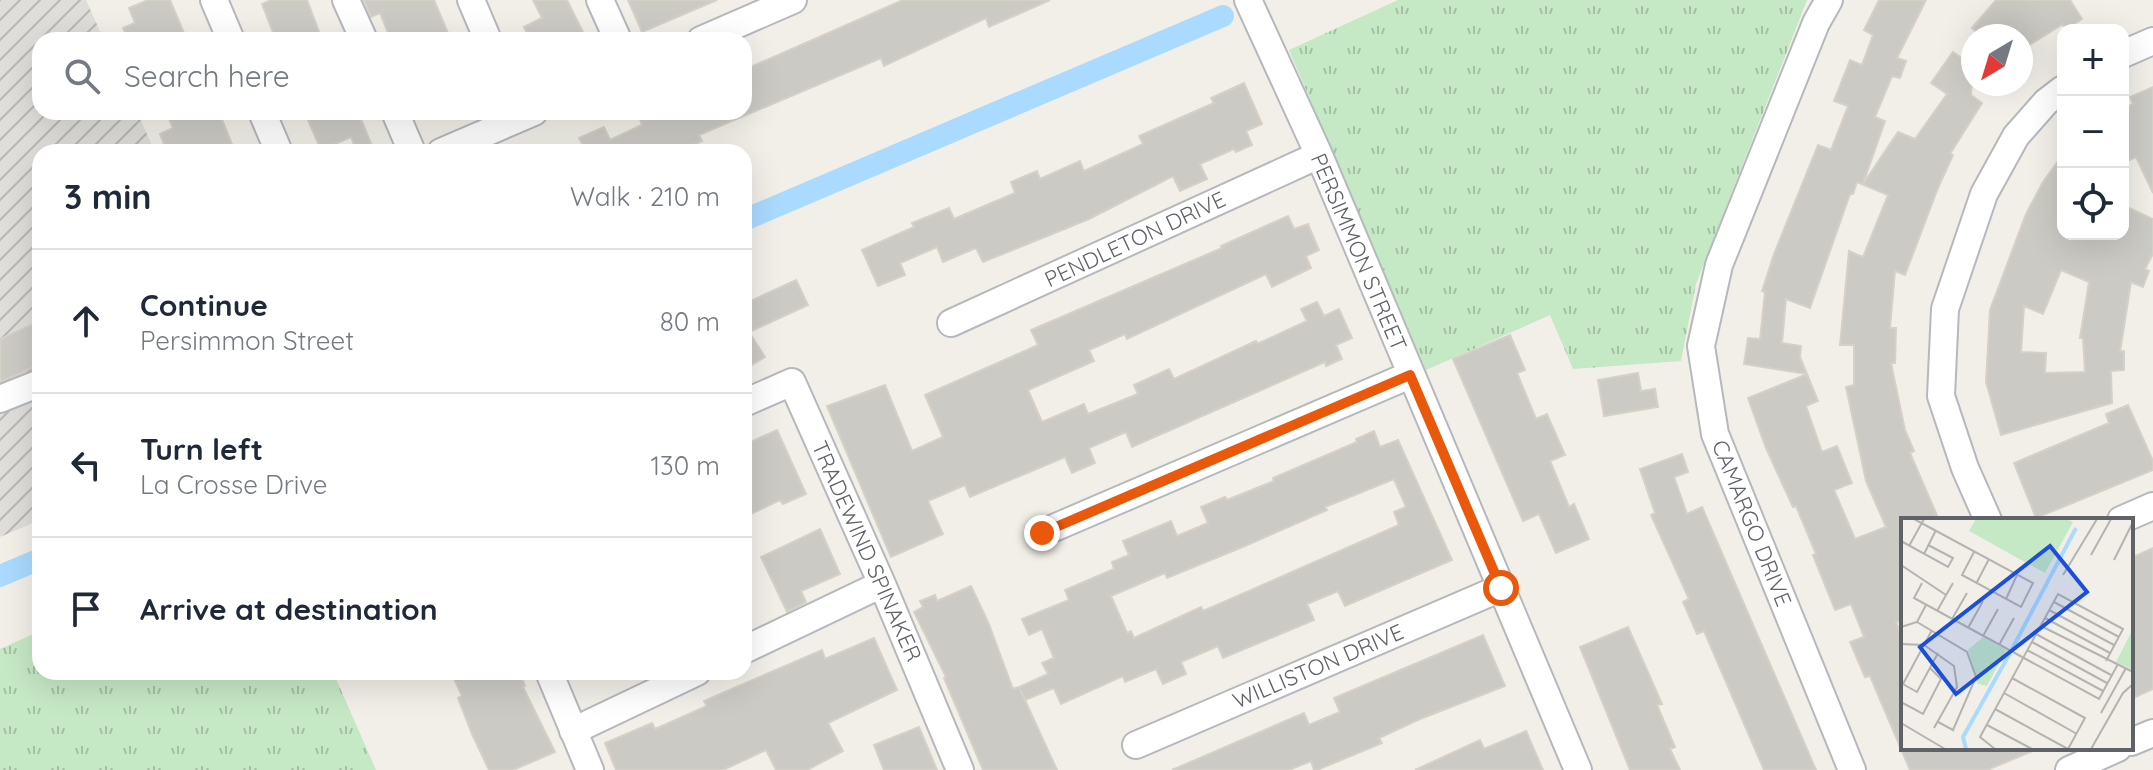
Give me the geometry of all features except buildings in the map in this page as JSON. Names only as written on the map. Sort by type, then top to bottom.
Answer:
[{"type":"street","points":[[214,0],[228,32]]},
{"type":"street","points":[[346,0],[360,32]]},
{"type":"street","points":[[471,0],[485,32]]},
{"type":"street","points":[[600,0],[614,32]]},
{"type":"street","points":[[711,32],[736,11],[793,0]]},
{"type":"street","name":"PERSIMMON STREET","points":[[1248,0],[1319,155],[1578,770]]},
{"type":"street","name":"CAMARGO DRIVE","points":[[1829,0],[1816,23],[1719,265],[1701,346],[1715,434],[1852,770]]},
{"type":"street","points":[[2129,51],[2153,41]]},
{"type":"street","points":[[1987,518],[1965,468],[1941,396],[1945,309],[1984,194],[2016,136],[2057,94]]},
{"type":"street","points":[[265,120],[276,144]]},
{"type":"street","points":[[398,120],[409,144]]},
{"type":"street","points":[[459,144],[512,120]]},
{"type":"street","name":"PENDLETON DRIVE","points":[[951,323],[1319,155]]},
{"type":"street","points":[[1042,533],[1410,375]]},
{"type":"street","name":"TRADEWIND SPINAKER","points":[[752,400],[792,382],[960,770]]},
{"type":"street","points":[[0,399],[32,386]]},
{"type":"street","points":[[2126,518],[2153,506]]},
{"type":"street","points":[[752,646],[882,584]]},
{"type":"street","name":"WILLISTON DRIVE","points":[[1136,745],[1501,588]]},
{"type":"street","points":[[552,680],[590,770]]},
{"type":"street","points":[[573,731],[680,680]]},
{"type":"street","points":[[2133,741],[2153,733]]},
{"type":"street","points":[[2081,763],[2113,750]]},
{"type":"shaded area","points":[[0,0],[86,0],[100,32],[32,32],[32,120],[141,120],[151,144],[32,144],[32,523],[0,537]]},
{"type":"green space","points":[[1398,0],[1807,0],[1696,284],[1681,361],[1573,369],[1550,315],[1426,370],[1289,50]]},
{"type":"green space","points":[[32,635],[32,680],[337,680],[376,770],[0,770],[0,649]]},
{"type":"waterway","points":[[752,217],[1223,16]]},
{"type":"waterway","points":[[0,576],[32,562]]},
{"type":"route","points":[[1042,533],[1410,375],[1501,588]]}]
